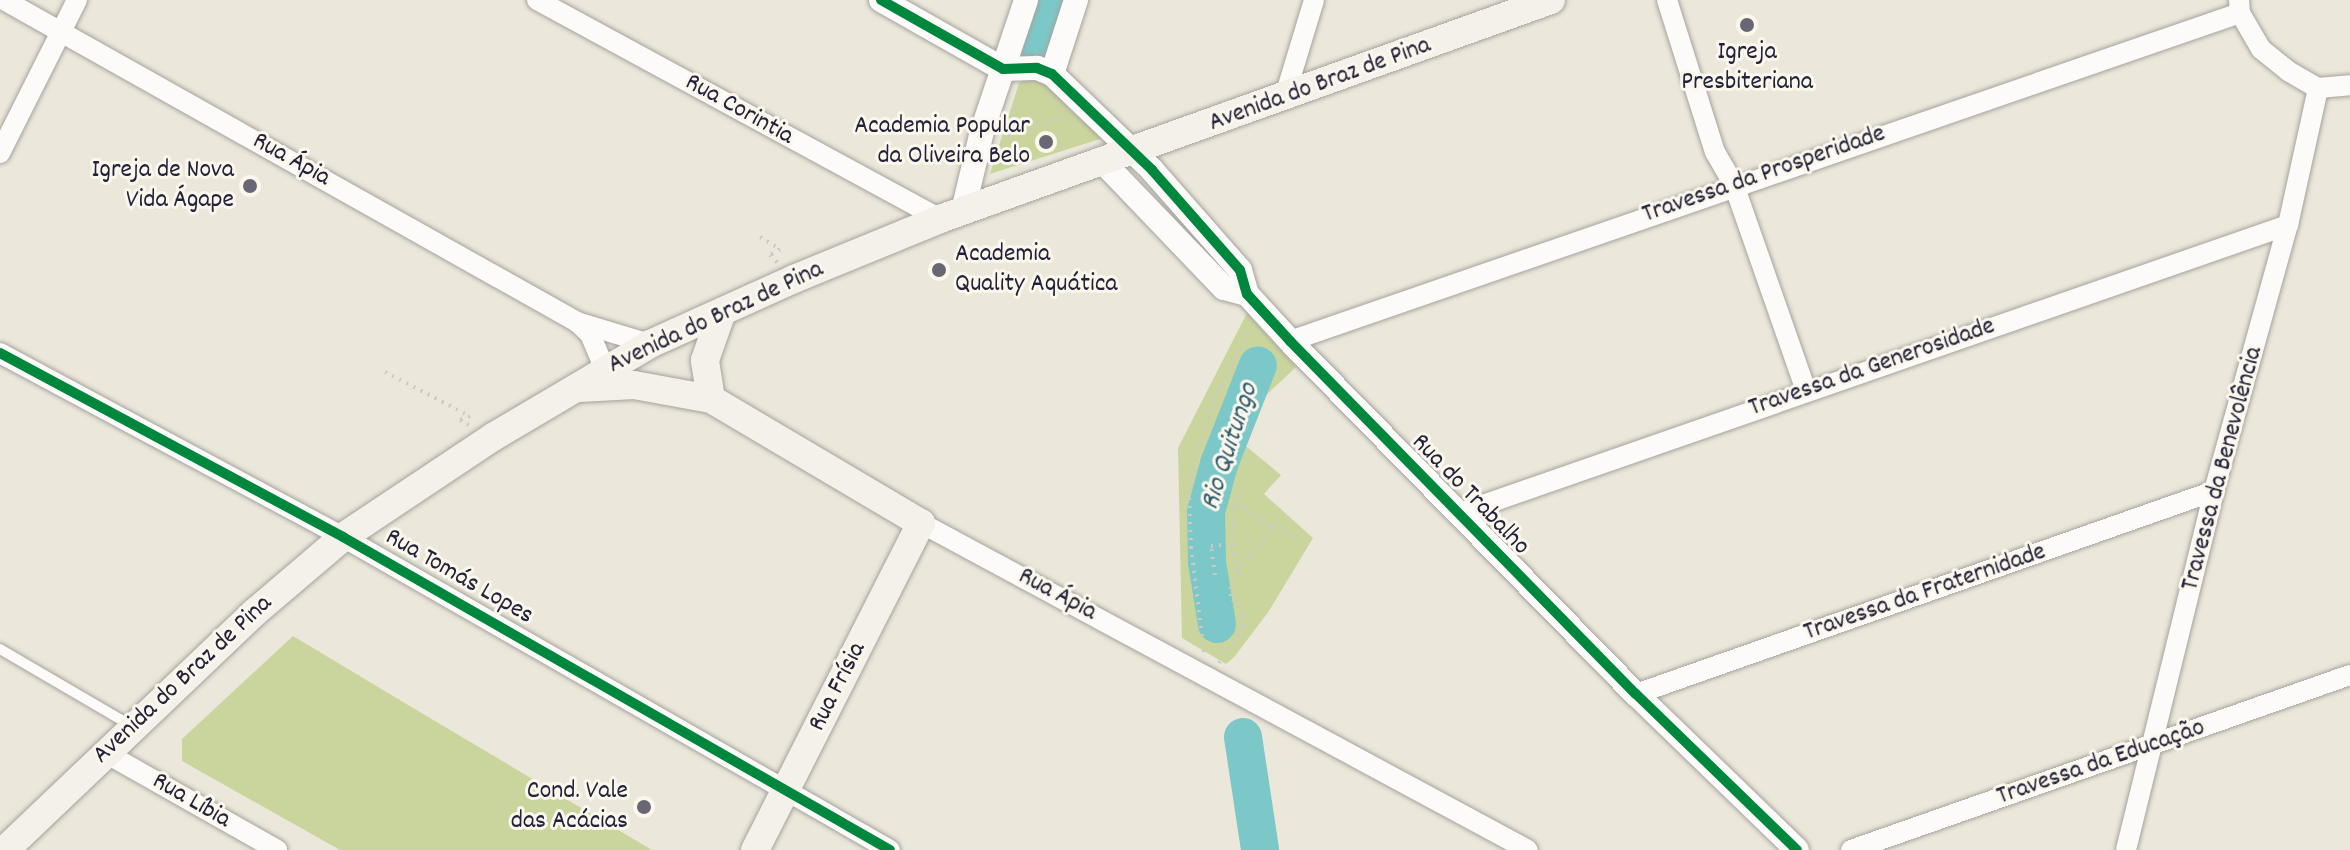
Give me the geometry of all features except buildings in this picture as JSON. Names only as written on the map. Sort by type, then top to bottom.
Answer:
[{"type":"main road","name":"Avenida do Braz de Pina","points":[[7,840],[264,603],[343,537],[493,437],[650,344],[952,215],[1284,99],[1551,0]]},
{"type":"main road","points":[[711,399],[705,360],[722,312]]},
{"type":"main road","name":"Rua Ápia","points":[[575,388],[634,385],[711,399],[921,523]]},
{"type":"main road","name":"Rua Frísia","points":[[755,850],[921,523]]},
{"type":"street","name":"Rua Ápia","points":[[4,0],[577,322],[650,344]]},
{"type":"street","points":[[0,153],[77,0]]},
{"type":"street","name":"Rua Corintia","points":[[537,0],[952,215]]},
{"type":"street","points":[[881,0],[1003,69],[1037,68],[1052,74],[1076,0]]},
{"type":"street","points":[[952,215],[1026,0]]},
{"type":"street","points":[[1284,99],[1314,0]]},
{"type":"street","points":[[1667,0],[1715,152],[1734,185],[1806,391]]},
{"type":"street","points":[[2240,7],[2261,49],[2288,71],[2318,88],[2350,85]]},
{"type":"street","name":"Travessa da Prosperidade","points":[[1290,341],[2240,7]]},
{"type":"street","name":"Rua do Trabalho","points":[[1052,74],[1134,152],[1240,270],[1253,302]]},
{"type":"street","name":"Travessa da Benevolência","points":[[2126,850],[2214,491],[2288,225],[2318,88]]},
{"type":"street","name":"Rua do Trabalho","points":[[1104,163],[1224,288],[1253,302],[1457,514],[1797,850]]},
{"type":"street","name":"Travessa da Generosidade","points":[[1457,514],[2288,225]]},
{"type":"street","name":"Rua Ápia","points":[[577,322],[590,334],[601,360],[602,372]]},
{"type":"street","name":"Rua Tomás Lopes","points":[[0,353],[343,537],[890,850]]},
{"type":"street","name":"Travessa da Fraternidade","points":[[1636,694],[2214,491]]},
{"type":"street","name":"Rua Ápia","points":[[921,523],[1206,676],[1500,843],[1528,850]]},
{"type":"street","name":"Travessa da Educação","points":[[1851,850],[2350,675]]},
{"type":"street","name":"Rua Líbia","points":[[104,752],[277,850]]},
{"type":"lane","points":[[0,649],[132,726]]},
{"type":"path","points":[[1018,100],[1008,137],[1070,114],[1066,107]]},
{"type":"path","points":[[760,237],[780,249],[770,255]]},
{"type":"path","points":[[1206,676],[1191,548],[1189,492],[1196,455],[1214,400],[1253,302]]},
{"type":"path","points":[[385,372],[470,416],[460,420],[493,437]]},
{"type":"path","points":[[1238,571],[1233,544],[1234,506],[1246,485]]},
{"type":"path","points":[[1234,506],[1243,507],[1272,528]]},
{"type":"path","points":[[1206,676],[1244,626],[1243,614],[1231,596],[1238,571],[1272,528],[1279,527],[1299,539]]},
{"type":"path","points":[[1215,575],[1211,546],[1233,544]]},
{"type":"green space","points":[[1028,78],[1059,90],[1070,110],[1103,138],[990,174],[1019,83]]},
{"type":"green space","points":[[1247,313],[1296,367],[1245,415],[1236,438],[1281,475],[1264,494],[1313,538],[1269,611],[1226,664],[1182,638],[1178,448]]},
{"type":"green space","points":[[293,636],[652,850],[340,850],[182,761],[182,739]]},
{"type":"waterway","name":"Rio Quitungo","points":[[1040,50],[1056,0]]},
{"type":"waterway","name":"Rio Quitungo","points":[[1217,624],[1207,562],[1206,512],[1219,464],[1258,365]]},
{"type":"waterway","name":"Rio Quitungo","points":[[1243,737],[1260,850]]},
{"type":"cycle path","points":[[881,0],[1003,69],[1037,68],[1052,74],[1152,170],[1240,270],[1247,294],[1290,341],[1636,694],[1797,850]]},
{"type":"cycle path","points":[[0,353],[343,537],[890,850]]},
{"type":"place","name":"Igreja Presbiteriana","points":[[1747,25]]},
{"type":"place","name":"Academia Popular da Oliveira Belo","points":[[1046,142]]},
{"type":"place","name":"Igreja de Nova Vida Ágape","points":[[250,186]]},
{"type":"place","name":"Academia Quality Aquática","points":[[939,270]]},
{"type":"place","name":"Cond. Vale das Acácias","points":[[644,807]]}]
